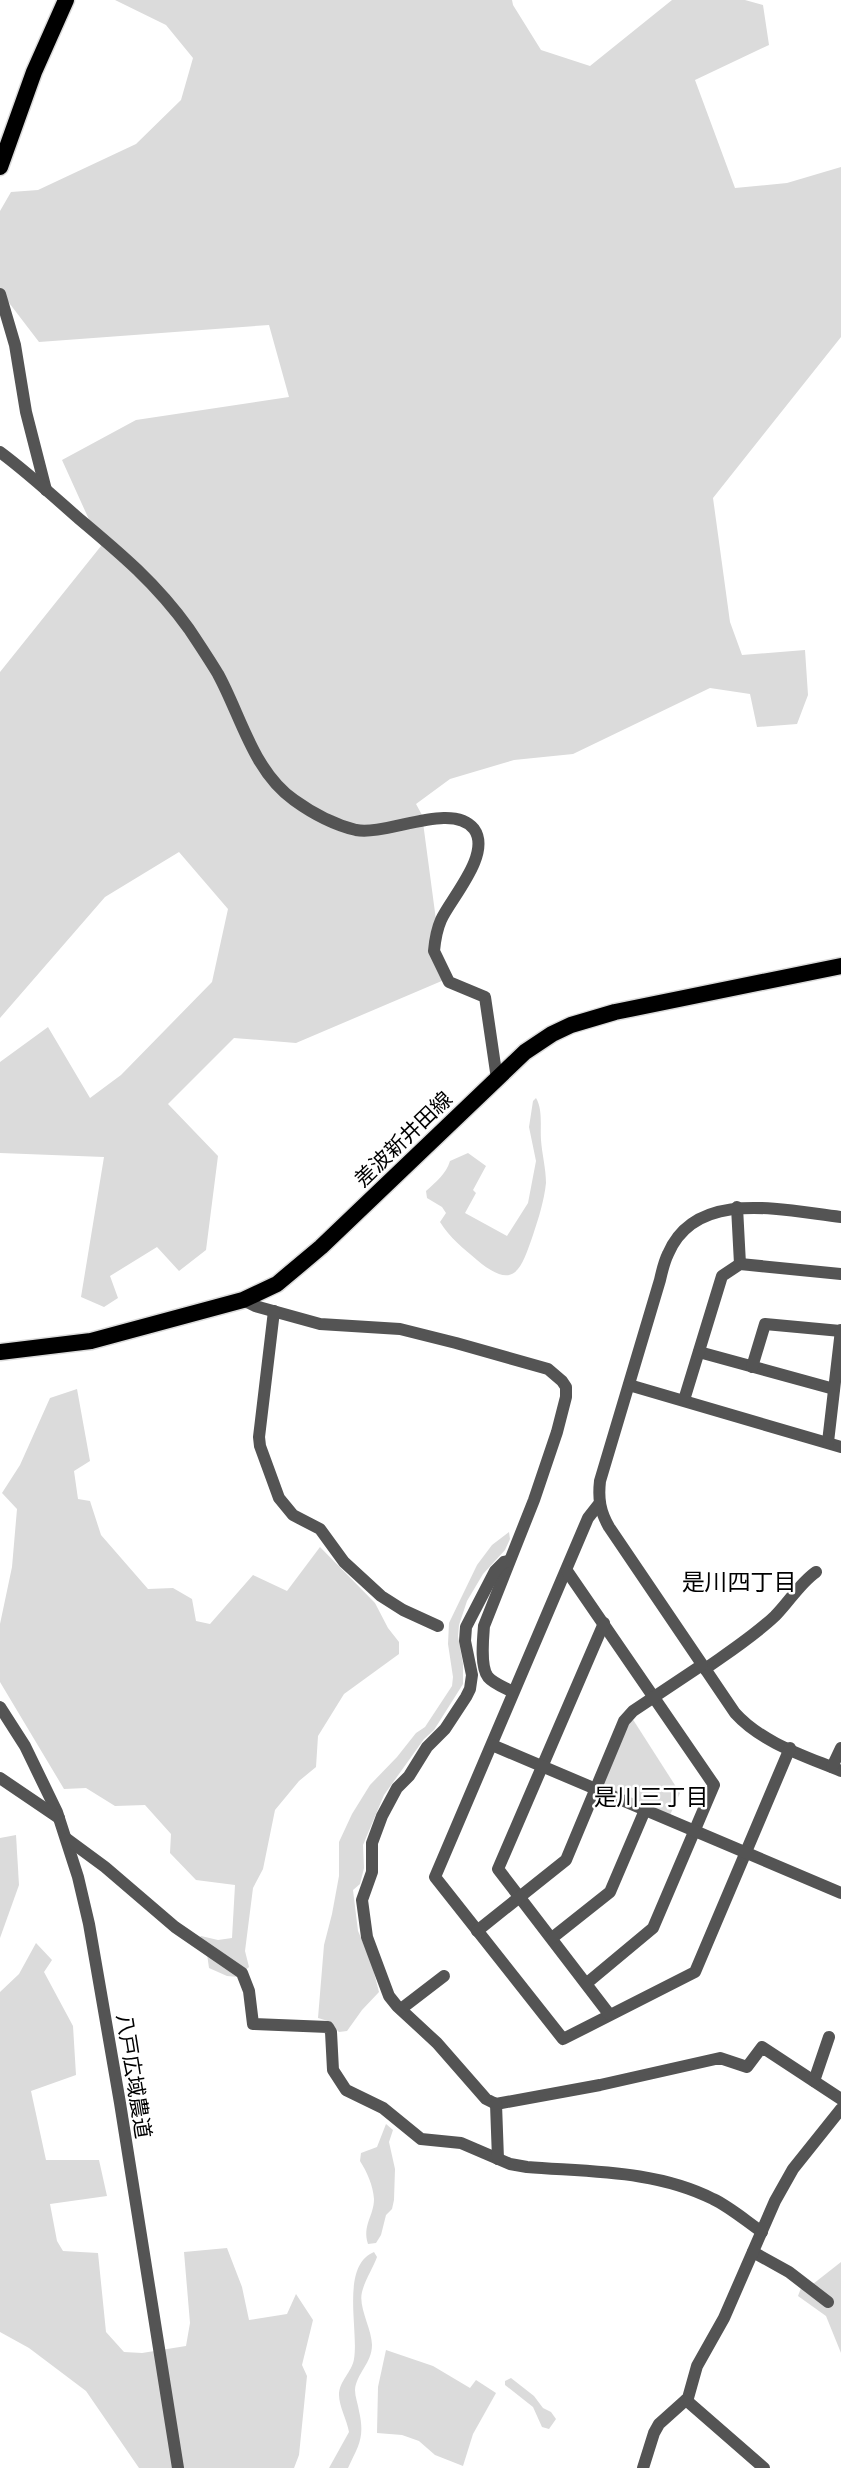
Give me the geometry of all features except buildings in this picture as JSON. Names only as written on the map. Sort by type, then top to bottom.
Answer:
[{"type":"main road","points":[[0,167],[34,72],[66,0]]},
{"type":"main road","name":"差波新井田線","points":[[0,1352],[91,1341],[243,1300],[278,1284],[525,1052],[571,1025],[615,1012],[841,966]]},
{"type":"street","points":[[0,294],[15,345],[26,412],[46,490]]},
{"type":"street","points":[[0,452],[137,567],[171,605],[218,674],[259,761],[278,786],[293,799],[325,818],[357,830],[391,829],[424,820],[447,818],[460,819],[474,830],[478,838],[475,857],[470,871],[442,919],[434,950],[449,982],[485,997],[496,1079]]},
{"type":"street","points":[[841,1217],[737,1207],[701,1219],[673,1245],[600,1481],[599,1504],[609,1527],[744,1723],[761,1735],[836,1769],[841,1748]]},
{"type":"street","points":[[737,1207],[740,1264]]},
{"type":"street","points":[[684,1401],[723,1276],[740,1264],[841,1274]]},
{"type":"street","points":[[243,1300],[320,1324],[400,1329],[511,1358],[548,1369],[566,1387],[560,1420],[534,1500],[484,1626],[482,1644],[488,1677],[513,1692]]},
{"type":"street","points":[[274,1311],[259,1437],[279,1498],[293,1515],[320,1529],[344,1562],[381,1596],[402,1610],[438,1626]]},
{"type":"street","points":[[752,1367],[765,1324],[841,1331],[828,1442]]},
{"type":"street","points":[[699,1352],[834,1390]]},
{"type":"street","points":[[629,1385],[841,1447]]},
{"type":"street","points":[[599,1504],[588,1518],[435,1877],[564,2039],[695,1972],[790,1748]]},
{"type":"street","points":[[509,1561],[495,1571],[466,1627],[465,1641],[472,1675],[470,1689],[445,1729],[427,1747],[409,1776],[389,1800],[372,1843],[372,1872],[362,1900],[365,1928],[389,1996],[437,2043],[486,2099],[496,2104],[600,2085],[720,2058],[747,2067],[762,2047],[841,2099]]},
{"type":"street","points":[[567,1571],[714,1786],[653,1928],[587,1983]]},
{"type":"street","points":[[477,1931],[566,1860],[624,1721],[633,1710],[735,1649],[773,1617],[796,1594],[807,1578],[816,1572]]},
{"type":"street","points":[[604,1623],[498,1869],[610,2014]]},
{"type":"street","name":"八戸広域農道","points":[[0,1707],[25,1746],[60,1818],[93,1949],[178,2468]]},
{"type":"street","points":[[492,1745],[841,1893]]},
{"type":"street","points":[[0,1778],[60,1818]]},
{"type":"street","points":[[552,1938],[610,1892],[645,1810]]},
{"type":"street","points":[[67,1839],[105,1867],[174,1927],[242,1973],[249,1990],[253,2024],[328,2027],[331,2032],[333,2070],[346,2091],[383,2108],[421,2139],[461,2143],[498,2159],[527,2167],[653,2178],[681,2185],[714,2199],[762,2232]]},
{"type":"street","points":[[401,2009],[444,1976]]},
{"type":"street","points":[[814,2081],[829,2037]]},
{"type":"street","points":[[496,2104],[498,2159]]},
{"type":"street","points":[[643,2468],[659,2424],[686,2400],[697,2366],[724,2318],[793,2169],[841,2109]]},
{"type":"street","points":[[753,2252],[789,2272],[828,2302]]},
{"type":"street","points":[[686,2400],[764,2468]]},
{"type":"shaded area","points":[[115,0],[512,0],[541,50],[590,66],[672,0],[745,0],[763,5],[769,45],[695,80],[735,188],[787,183],[841,167],[841,337],[713,498],[730,622],[742,655],[805,650],[808,695],[797,724],[757,727],[750,694],[710,688],[573,754],[514,760],[450,779],[416,804],[422,815],[444,980],[296,1043],[234,1038],[168,1104],[218,1156],[206,1250],[179,1271],[157,1247],[110,1276],[118,1298],[104,1307],[81,1297],[104,1157],[0,1153],[0,1062],[48,1027],[90,1098],[121,1075],[212,982],[228,909],[179,852],[105,897],[0,1018],[0,672],[101,546],[62,460],[136,420],[289,397],[269,325],[39,342],[0,291],[0,211],[11,192],[38,190],[136,144],[181,100],[193,58],[166,25]]},
{"type":"shaded area","points":[[536,1098],[540,1113],[546,1178],[544,1196],[525,1258],[515,1272],[500,1274],[477,1260],[448,1233],[440,1222],[446,1213],[442,1207],[427,1198],[426,1191],[443,1174],[450,1161],[468,1153],[486,1166],[465,1213],[507,1236],[528,1203],[536,1161],[529,1127],[533,1101]]},
{"type":"shaded area","points":[[77,1389],[90,1461],[74,1471],[78,1499],[90,1501],[101,1535],[148,1589],[173,1588],[192,1599],[196,1621],[210,1624],[253,1575],[287,1591],[320,1547],[375,1603],[399,1642],[399,1654],[344,1694],[318,1736],[316,1767],[299,1781],[275,1810],[263,1869],[253,1888],[245,1951],[249,1967],[238,1977],[227,1976],[209,1968],[207,1954],[197,1940],[201,1936],[218,1940],[232,1938],[235,1885],[196,1880],[170,1853],[171,1834],[145,1805],[115,1806],[86,1788],[64,1789],[0,1682],[0,1624],[12,1567],[17,1509],[2,1493],[20,1465],[50,1398]]},
{"type":"shaded area","points":[[509,1532],[510,1539],[505,1550],[483,1574],[467,1601],[459,1625],[463,1684],[434,1730],[424,1739],[384,1795],[363,1845],[364,1868],[360,1884],[353,1890],[358,1931],[371,1961],[379,1992],[347,2031],[339,2032],[328,2021],[318,2018],[324,1945],[339,1876],[339,1842],[370,1785],[416,1733],[425,1727],[452,1686],[449,1623],[477,1565],[492,1545]]},
{"type":"shaded area","points":[[632,1718],[680,1793],[670,1815],[605,1788],[601,1783]]},
{"type":"shaded area","points":[[16,1835],[19,1885],[0,1938],[0,1838]]},
{"type":"shaded area","points":[[36,1943],[52,1960],[44,1972],[73,2026],[76,2075],[31,2091],[46,2160],[99,2160],[107,2196],[50,2204],[57,2241],[63,2251],[98,2253],[106,2332],[124,2352],[142,2353],[186,2346],[190,2323],[184,2252],[227,2248],[242,2287],[249,2320],[287,2314],[296,2294],[313,2320],[302,2365],[307,2376],[299,2455],[294,2468],[139,2468],[86,2391],[29,2348],[0,2332],[0,1992],[19,1974]]},
{"type":"shaded area","points":[[386,2124],[393,2130],[389,2142],[395,2169],[394,2200],[392,2209],[386,2215],[381,2235],[376,2243],[368,2244],[366,2231],[374,2199],[369,2179],[360,2161],[361,2153],[377,2147]]},
{"type":"shaded area","points":[[374,2252],[377,2257],[361,2298],[372,2345],[355,2390],[361,2420],[360,2441],[348,2468],[329,2468],[349,2432],[339,2395],[354,2359],[354,2284],[364,2259]]},
{"type":"shaded area","points":[[841,2262],[841,2353],[826,2316],[798,2296],[801,2288],[813,2284]]},
{"type":"shaded area","points":[[386,2350],[433,2366],[470,2388],[476,2380],[496,2393],[473,2434],[463,2466],[435,2455],[419,2441],[402,2435],[377,2433],[378,2387]]},
{"type":"shaded area","points":[[511,2378],[534,2396],[543,2408],[551,2412],[556,2419],[549,2429],[542,2427],[533,2407],[505,2385],[505,2381]]},
{"type":"district","name":"是川四丁目","points":[[739,1582]]},
{"type":"district","name":"是川三丁目","points":[[651,1797]]}]
